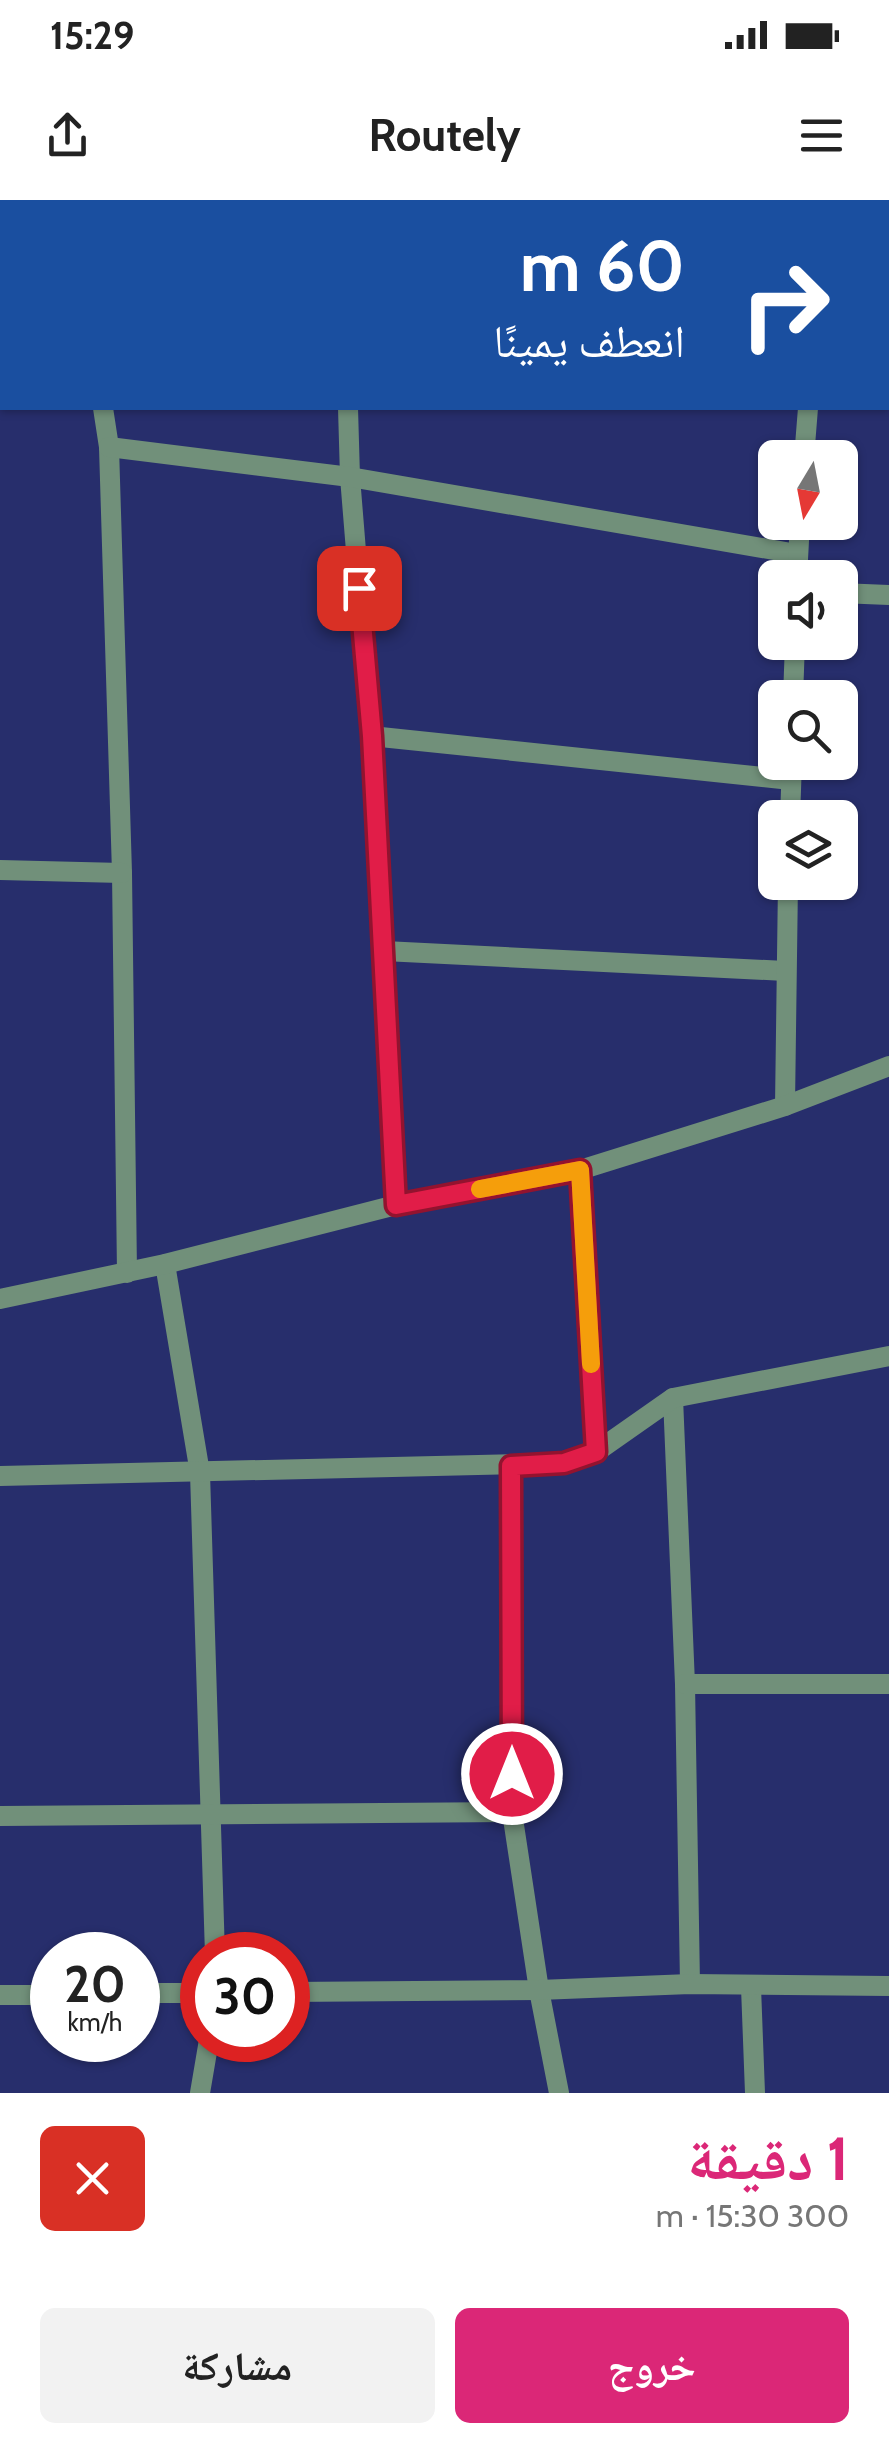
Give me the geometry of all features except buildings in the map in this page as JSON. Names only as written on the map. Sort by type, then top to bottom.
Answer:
[{"type":"street","points":[[103,410],[109,447],[122,874],[126,1273]]},
{"type":"street","points":[[348,410],[372,736],[396,1205]]},
{"type":"street","points":[[805,440],[808,410]]},
{"type":"street","points":[[109,447],[350,477],[797,554]]},
{"type":"street","points":[[797,560],[798,540]]},
{"type":"street","points":[[858,594],[889,595]]},
{"type":"street","points":[[372,736],[758,768]]},
{"type":"street","points":[[0,870],[122,874]]},
{"type":"street","points":[[785,1106],[787,900]]},
{"type":"street","points":[[384,950],[785,971]]},
{"type":"street","points":[[0,1298],[165,1264],[396,1205],[580,1170],[785,1106],[889,1066]]},
{"type":"street","points":[[580,1170],[596,1452]]},
{"type":"street","points":[[165,1264],[200,1473],[214,1932]]},
{"type":"street","points":[[0,1476],[564,1463],[596,1452],[673,1398],[889,1356]]},
{"type":"street","points":[[673,1398],[685,1684],[690,1984]]},
{"type":"street","points":[[511,1466],[512,1812],[558,2093]]},
{"type":"street","points":[[685,1684],[889,1684]]},
{"type":"street","points":[[0,1816],[512,1812]]},
{"type":"street","points":[[310,1992],[690,1984],[889,1986]]},
{"type":"street","points":[[750,1987],[756,2093]]},
{"type":"street","points":[[0,1996],[30,1995]]},
{"type":"street","points":[[200,2093],[205,2062]]},
{"type":"slow traffic","points":[[480,1189],[580,1170],[591,1364]]},
{"type":"route","points":[[359,588],[372,736],[396,1205],[580,1170],[596,1452],[564,1463],[511,1466],[512,1774]]}]
